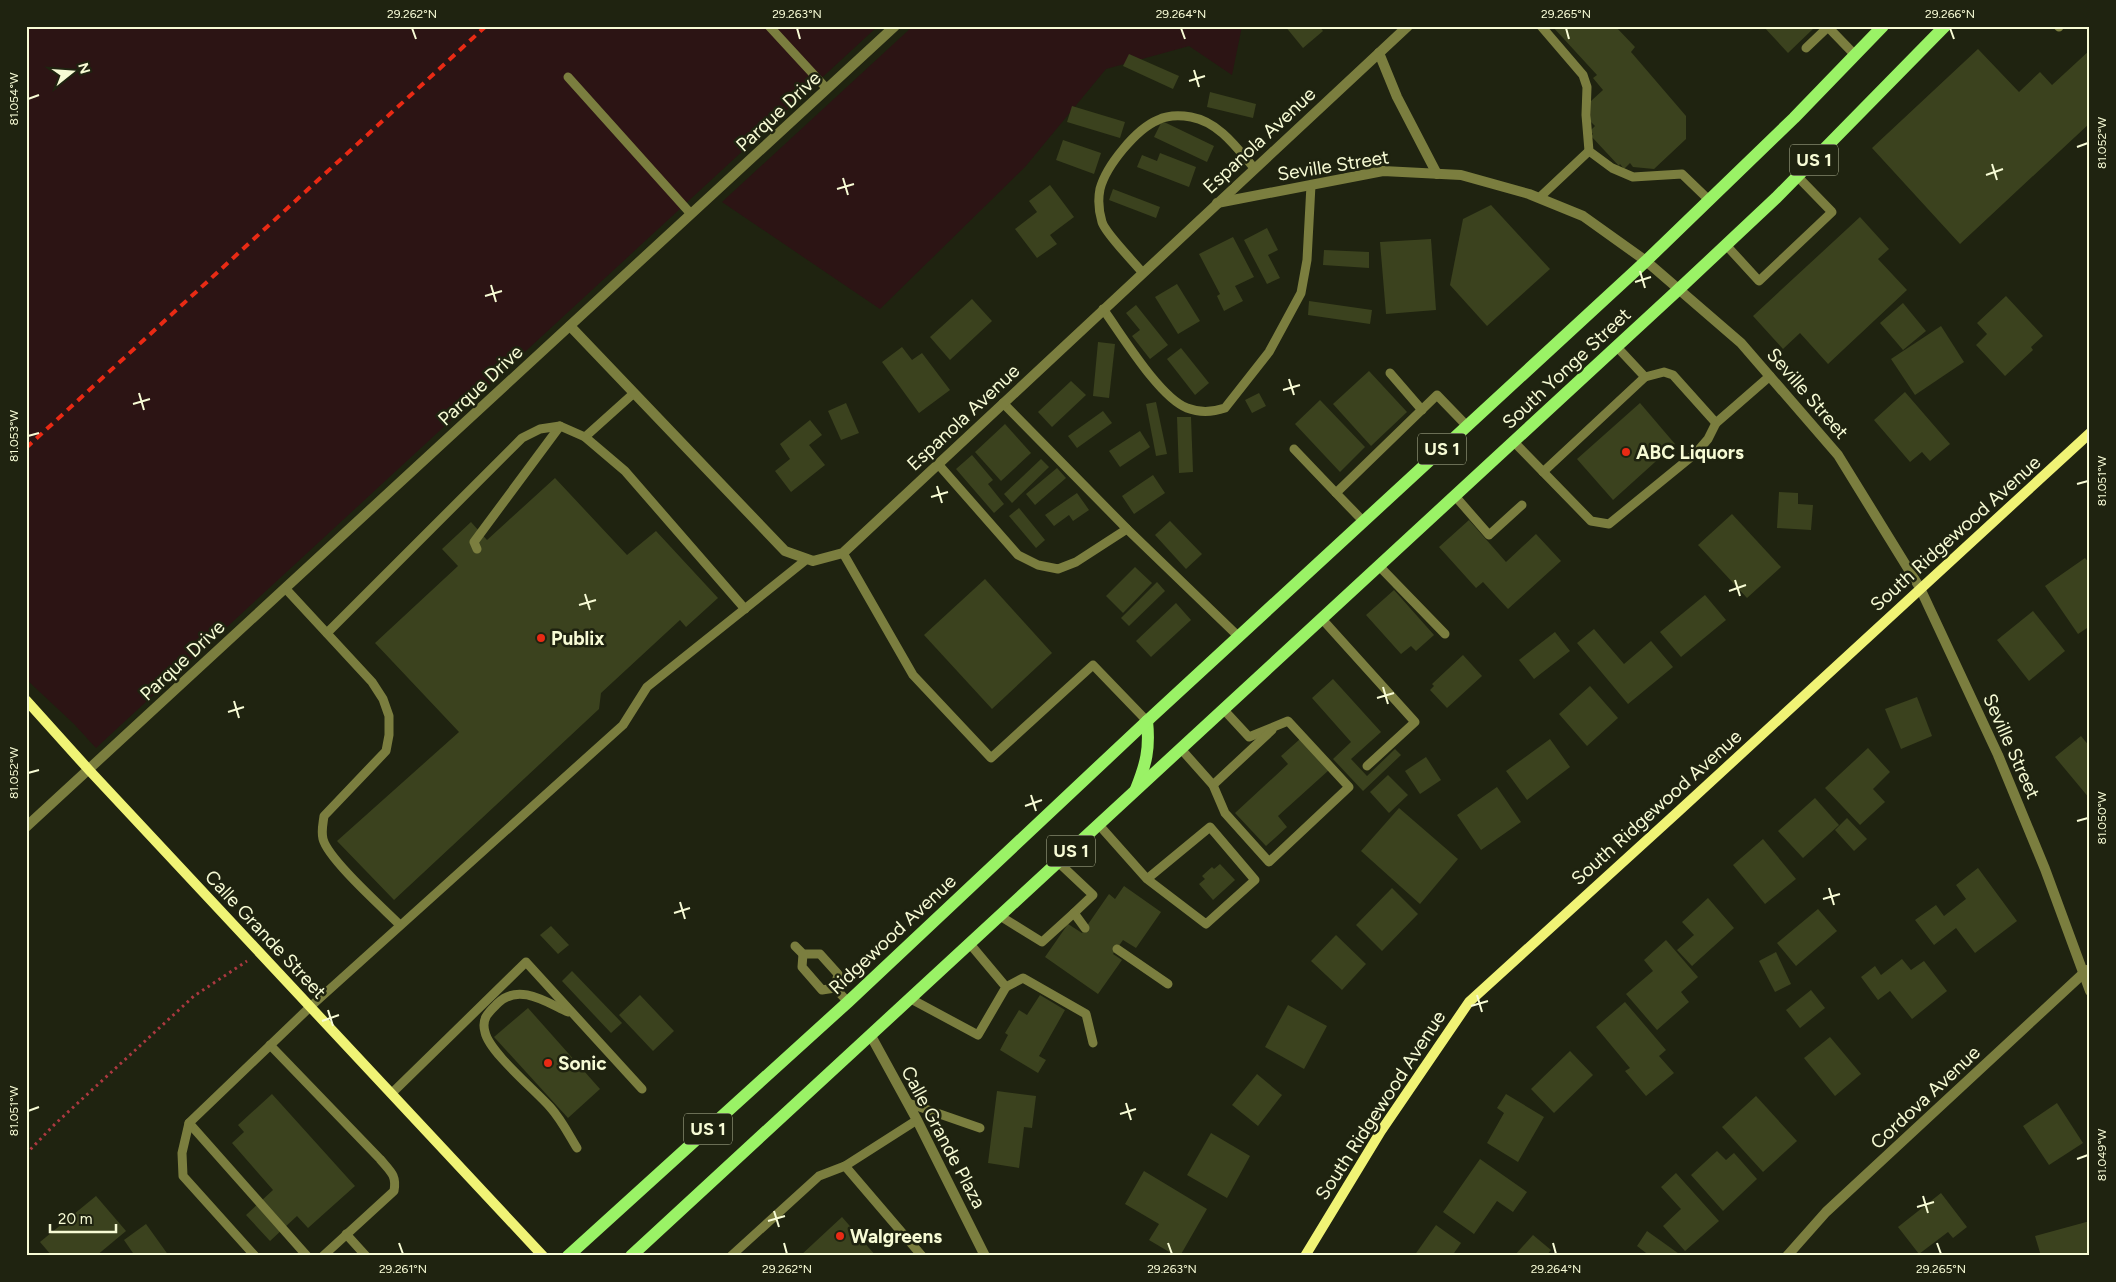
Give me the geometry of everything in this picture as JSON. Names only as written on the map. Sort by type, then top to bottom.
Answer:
[{"type":"main road","name":"South Yonge Street","points":[[1239,637],[1646,260],[1794,118],[1883,26]]},
{"type":"main road","name":"South Yonge Street","points":[[1224,710],[1726,245],[1945,26]]},
{"type":"main road","name":"Ridgewood Avenue","points":[[568,1256],[848,1002],[1239,637]]},
{"type":"main road","name":"US 1","points":[[631,1256],[1224,710]]},
{"type":"main road","points":[[1136,791],[1147,761],[1149,740],[1147,721]]},
{"type":"street","name":"Parque Drive","points":[[26,827],[895,26]]},
{"type":"street","name":"Espanola Avenue","points":[[570,326],[785,551],[813,562],[843,552],[1408,26]]},
{"type":"street","points":[[1379,53],[1397,97],[1437,174]]},
{"type":"street","name":"Seville Street","points":[[1217,203],[1383,171],[1461,175],[1539,198],[1583,216],[1646,260],[1742,343],[1838,455],[1920,588],[1998,755],[2087,971],[2090,991]]},
{"type":"street","name":"South Ridgewood Avenue","points":[[1305,1256],[1381,1132],[1469,1002],[2090,433]]},
{"type":"street","name":"Calle Grande Street","points":[[26,700],[89,770],[544,1256]]},
{"type":"street","name":"Cordova Avenue","points":[[1788,1256],[1826,1212],[2087,971]]},
{"type":"street","name":"Calle Grande Plaza","points":[[871,1036],[917,1120],[986,1256]]},
{"type":"lane","points":[[769,26],[827,89]]},
{"type":"lane","points":[[1541,26],[1583,75],[1587,88],[1586,115],[1589,151],[1612,168],[1633,177],[1682,174],[1709,200]]},
{"type":"lane","points":[[1806,48],[1828,27],[1855,55]]},
{"type":"lane","points":[[568,77],[691,214]]},
{"type":"lane","points":[[1142,272],[1102,225],[1099,207],[1100,189],[1108,169],[1136,136],[1157,120],[1175,115],[1192,117],[1210,123],[1232,141],[1254,168]]},
{"type":"lane","points":[[1539,198],[1589,151]]},
{"type":"lane","points":[[1726,245],[1759,281],[1832,212],[1797,176]]},
{"type":"lane","points":[[1103,309],[1171,399],[1186,408],[1201,412],[1225,408],[1269,352],[1301,293],[1307,260],[1311,185]]},
{"type":"lane","points":[[1617,347],[1645,377]]},
{"type":"lane","points":[[1543,472],[1645,377],[1664,372],[1673,375],[1716,423]]},
{"type":"lane","points":[[1390,374],[1422,410]]},
{"type":"lane","points":[[1514,442],[1590,521],[1609,524],[1696,453],[1708,439],[1716,423],[1770,376]]},
{"type":"lane","points":[[585,437],[634,392]]},
{"type":"lane","points":[[1336,493],[1438,395],[1467,426]]},
{"type":"lane","points":[[1003,403],[1127,530],[1239,637]]},
{"type":"lane","points":[[327,633],[522,438],[540,429],[560,426],[585,437],[625,471],[745,609]]},
{"type":"lane","points":[[477,549],[474,542],[560,426]]},
{"type":"lane","points":[[1294,448],[1364,522]]},
{"type":"lane","points":[[938,464],[1018,555],[1038,565],[1058,569],[1076,562],[1127,530]]},
{"type":"lane","points":[[1455,496],[1489,535],[1522,504]]},
{"type":"lane","points":[[843,552],[913,675],[991,758],[1093,665],[1147,721]]},
{"type":"lane","points":[[255,1256],[183,1176],[182,1153],[189,1123],[310,1007],[623,725],[647,687],[807,559]]},
{"type":"lane","points":[[1379,566],[1445,634]]},
{"type":"lane","points":[[285,588],[372,682],[384,699],[389,716],[389,735],[386,751],[324,816],[322,830],[323,840],[331,855],[400,925]]},
{"type":"lane","points":[[1322,619],[1415,722],[1367,766]]},
{"type":"lane","points":[[1181,749],[1213,785],[1225,813],[1269,862],[1349,787],[1288,720],[1249,737],[1224,710]]},
{"type":"lane","points":[[1213,785],[1278,725]]},
{"type":"lane","points":[[1099,825],[1147,879],[1206,924],[1255,880],[1210,827],[1147,879]]},
{"type":"lane","points":[[1000,916],[1042,942],[1074,913],[1093,895],[1058,862]]},
{"type":"lane","points":[[1074,913],[1085,928]]},
{"type":"lane","points":[[970,944],[1006,987]]},
{"type":"lane","points":[[795,946],[803,954],[820,954],[826,960],[838,974],[835,988]]},
{"type":"lane","points":[[1117,949],[1168,984]]},
{"type":"lane","points":[[803,954],[802,967],[822,990],[835,988]]},
{"type":"lane","points":[[392,1093],[526,962],[642,1089]]},
{"type":"lane","points":[[911,999],[978,1034],[1006,987],[1023,978],[1086,1014],[1092,1043]]},
{"type":"lane","points":[[835,988],[848,1002]]},
{"type":"lane","points":[[573,1014],[532,995],[522,993],[503,998],[486,1014],[484,1023],[485,1034],[493,1047],[551,1108],[578,1148]]},
{"type":"lane","points":[[270,1045],[392,1173],[396,1181],[394,1191],[323,1256]]},
{"type":"lane","points":[[908,1104],[980,1128]]},
{"type":"lane","points":[[731,1256],[819,1176],[845,1166],[917,1120]]},
{"type":"lane","points":[[189,1123],[307,1256]]},
{"type":"lane","points":[[845,1166],[922,1256]]},
{"type":"lane","points":[[346,1234],[366,1256]]},
{"type":"path","points":[[26,1154],[55,1124],[194,996],[260,952]]},
{"type":"shaded area","points":[[26,26],[878,26],[96,748],[74,724],[26,679]]},
{"type":"shaded area","points":[[913,26],[1242,26],[1232,75],[1189,46],[1106,69],[1025,167],[880,309],[722,202]]},
{"type":"building","points":[[1285,26],[1319,26],[1323,31],[1303,48]]},
{"type":"building","points":[[1552,26],[1615,26],[1635,47],[1631,52],[1686,116],[1686,139],[1654,169],[1633,167],[1630,163],[1624,169],[1591,136],[1593,134],[1590,131],[1595,126],[1591,122],[1591,101],[1603,90],[1593,78],[1597,75]]},
{"type":"building","points":[[1763,26],[1812,26],[1814,28],[1788,53]]},
{"type":"building","points":[[1978,49],[2019,92],[2040,72],[2052,85],[2090,50],[2090,123],[1960,244],[1872,148]]},
{"type":"building","points":[[1129,54],[1179,76],[1173,89],[1123,66]]},
{"type":"building","points":[[1210,92],[1256,104],[1253,118],[1207,107]]},
{"type":"building","points":[[1072,106],[1125,122],[1120,138],[1067,122]]},
{"type":"building","points":[[1162,121],[1214,146],[1207,162],[1154,137]]},
{"type":"building","points":[[1063,140],[1101,153],[1094,174],[1056,160]]},
{"type":"building","points":[[1160,153],[1196,167],[1189,187],[1137,167],[1142,155],[1157,161]]},
{"type":"building","points":[[1050,185],[1074,217],[1050,235],[1057,244],[1037,258],[1015,229],[1037,212],[1029,201]]},
{"type":"building","points":[[1113,189],[1160,207],[1156,218],[1109,200]]},
{"type":"building","points":[[1491,205],[1550,269],[1487,326],[1450,285],[1463,219]]},
{"type":"building","points":[[1860,217],[1889,249],[1878,259],[1907,290],[1828,364],[1800,333],[1783,349],[1753,316]]},
{"type":"building","points":[[1267,228],[1278,250],[1268,255],[1280,278],[1267,284],[1244,240]]},
{"type":"building","points":[[1233,237],[1254,277],[1235,286],[1243,301],[1224,311],[1217,296],[1220,294],[1199,254]]},
{"type":"building","points":[[1431,239],[1436,310],[1386,314],[1380,242]]},
{"type":"building","points":[[1324,250],[1369,252],[1369,268],[1323,265]]},
{"type":"building","points":[[1177,284],[1200,321],[1178,334],[1155,297]]},
{"type":"building","points":[[2006,296],[2043,336],[2031,347],[2033,350],[2005,376],[1976,345],[1987,334],[1977,323]]},
{"type":"building","points":[[972,299],[992,321],[950,360],[930,337]]},
{"type":"building","points":[[1309,301],[1372,310],[1370,324],[1308,315]]},
{"type":"building","points":[[1903,303],[1926,331],[1903,350],[1880,323]]},
{"type":"building","points":[[1136,305],[1168,345],[1150,359],[1132,336],[1140,330],[1126,313]]},
{"type":"building","points":[[1941,326],[1964,362],[1915,395],[1891,359]]},
{"type":"building","points":[[1098,342],[1115,344],[1109,398],[1093,396]]},
{"type":"building","points":[[902,347],[912,360],[922,353],[950,390],[919,413],[882,362]]},
{"type":"building","points":[[1181,348],[1209,383],[1195,395],[1167,359]]},
{"type":"building","points":[[1369,371],[1407,412],[1371,446],[1333,404]]},
{"type":"building","points":[[1071,381],[1086,395],[1052,427],[1038,412]]},
{"type":"building","points":[[1905,392],[1950,444],[1930,461],[1922,452],[1910,462],[1874,420]]},
{"type":"building","points":[[1259,393],[1266,406],[1252,413],[1245,400]]},
{"type":"building","points":[[1320,400],[1365,447],[1340,472],[1295,424]]},
{"type":"building","points":[[1156,402],[1167,454],[1156,456],[1146,404]]},
{"type":"building","points":[[846,403],[859,433],[841,440],[828,411]]},
{"type":"building","name":"ABC Liquors","points":[[1640,403],[1675,444],[1613,500],[1577,459]]},
{"type":"building","points":[[1103,411],[1112,423],[1077,448],[1068,436]]},
{"type":"building","points":[[1177,417],[1191,417],[1193,472],[1179,473]]},
{"type":"building","points":[[810,420],[822,435],[809,445],[825,465],[791,492],[775,471],[790,459],[780,444]]},
{"type":"building","points":[[1005,424],[1031,453],[1001,481],[975,452]]},
{"type":"building","points":[[1140,431],[1150,447],[1120,467],[1109,451]]},
{"type":"building","points":[[972,455],[993,480],[988,484],[1004,504],[994,513],[956,469]]},
{"type":"building","points":[[1041,459],[1049,467],[1012,503],[1004,494]]},
{"type":"building","points":[[1057,468],[1066,478],[1035,505],[1026,494]]},
{"type":"building","points":[[1153,475],[1165,493],[1134,514],[1122,496]]},
{"type":"building","points":[[555,478],[627,555],[656,531],[718,598],[686,627],[680,620],[601,693],[599,709],[394,900],[337,841],[459,732],[375,643],[458,566],[442,549],[471,522],[487,540]]},
{"type":"building","points":[[1779,492],[1798,493],[1798,504],[1813,505],[1811,530],[1777,528]]},
{"type":"building","points":[[1077,493],[1089,510],[1073,521],[1069,515],[1054,526],[1045,515]]},
{"type":"building","points":[[1019,508],[1045,540],[1036,548],[1009,516]]},
{"type":"building","points":[[1732,514],[1781,567],[1747,598],[1698,545]]},
{"type":"building","points":[[1469,520],[1506,562],[1536,534],[1561,561],[1508,609],[1483,582],[1476,588],[1439,547]]},
{"type":"building","points":[[1170,521],[1202,554],[1186,569],[1155,535]]},
{"type":"building","points":[[2085,558],[2090,564],[2090,626],[2078,634],[2045,586]]},
{"type":"building","points":[[1135,567],[1152,583],[1123,613],[1106,596]]},
{"type":"building","points":[[985,579],[1052,653],[992,709],[924,635]]},
{"type":"building","points":[[1157,582],[1165,591],[1129,626],[1121,618]]},
{"type":"building","points":[[1394,590],[1434,635],[1416,651],[1411,646],[1401,654],[1366,615]]},
{"type":"building","points":[[1705,595],[1726,620],[1681,657],[1660,632]]},
{"type":"building","points":[[1176,603],[1191,620],[1151,657],[1136,641]]},
{"type":"building","points":[[2033,611],[2065,651],[2029,681],[1997,640]]},
{"type":"building","points":[[1594,629],[1624,664],[1651,641],[1673,667],[1628,704],[1577,643]]},
{"type":"building","points":[[1555,632],[1570,651],[1534,679],[1519,660]]},
{"type":"building","points":[[1463,655],[1482,676],[1447,708],[1430,690],[1434,686],[1432,684]]},
{"type":"building","points":[[1333,679],[1381,732],[1351,759],[1367,776],[1395,749],[1401,755],[1363,791],[1333,759],[1351,742],[1312,698]]},
{"type":"building","points":[[1590,686],[1618,718],[1587,746],[1559,714]]},
{"type":"building","points":[[1917,697],[1932,736],[1901,749],[1885,709]]},
{"type":"building","points":[[2081,736],[2090,747],[2090,799],[2055,757]]},
{"type":"building","points":[[1300,739],[1329,770],[1278,816],[1287,827],[1266,846],[1235,813],[1288,764],[1281,756]]},
{"type":"building","points":[[1550,739],[1570,767],[1527,800],[1506,771]]},
{"type":"building","points":[[1868,748],[1890,772],[1873,789],[1885,802],[1860,825],[1825,788]]},
{"type":"building","points":[[1426,757],[1441,780],[1420,794],[1405,771]]},
{"type":"building","points":[[1388,775],[1408,795],[1389,813],[1370,792]]},
{"type":"building","points":[[1497,787],[1521,822],[1481,850],[1457,815]]},
{"type":"building","points":[[1815,798],[1839,825],[1803,858],[1778,831]]},
{"type":"building","points":[[1399,808],[1458,859],[1420,904],[1361,851]]},
{"type":"building","points":[[1847,818],[1867,839],[1854,851],[1835,830]]},
{"type":"building","points":[[1763,839],[1796,879],[1765,904],[1733,865]]},
{"type":"building","points":[[1220,864],[1235,880],[1213,900],[1199,884],[1205,879],[1202,876],[1212,867],[1214,869]]},
{"type":"building","points":[[1978,868],[2017,921],[1975,953],[1956,928],[1934,945],[1915,920],[1936,905],[1944,916],[1966,899],[1956,885]]},
{"type":"building","points":[[1124,886],[1161,912],[1136,948],[1123,940],[1113,954],[1122,960],[1098,994],[1045,957],[1068,924],[1082,933],[1109,894],[1115,899]]},
{"type":"building","points":[[1392,888],[1418,914],[1382,951],[1356,925]]},
{"type":"building","points":[[1708,898],[1734,928],[1692,966],[1677,950],[1694,935],[1682,922]]},
{"type":"building","points":[[1818,909],[1837,931],[1796,966],[1777,943]]},
{"type":"building","points":[[551,926],[569,945],[558,954],[540,935]]},
{"type":"building","points":[[1336,935],[1366,964],[1342,990],[1311,961]]},
{"type":"building","points":[[1666,940],[1698,977],[1681,992],[1689,1002],[1657,1030],[1626,994],[1653,971],[1644,960]]},
{"type":"building","points":[[1776,952],[1791,984],[1775,992],[1759,961]]},
{"type":"building","points":[[1902,959],[1911,970],[1924,961],[1947,991],[1912,1019],[1890,991],[1878,1000],[1861,977],[1875,966],[1881,975]]},
{"type":"building","points":[[572,971],[622,1023],[611,1033],[562,981]]},
{"type":"building","points":[[1811,990],[1825,1008],[1800,1028],[1786,1010]]},
{"type":"building","points":[[640,995],[674,1031],[653,1051],[619,1015]]},
{"type":"building","points":[[1040,995],[1065,1010],[1039,1056],[1046,1060],[1038,1073],[1000,1050],[1008,1035],[1005,1033],[1019,1010],[1027,1015]]},
{"type":"building","points":[[1625,1002],[1666,1050],[1659,1056],[1674,1073],[1646,1096],[1625,1071],[1630,1068],[1596,1027]]},
{"type":"building","points":[[1288,1005],[1327,1026],[1304,1069],[1265,1047]]},
{"type":"building","name":"Sonic","points":[[528,1008],[600,1089],[568,1118],[494,1037]]},
{"type":"building","points":[[1830,1037],[1861,1074],[1835,1096],[1804,1058]]},
{"type":"building","points":[[1570,1051],[1593,1075],[1554,1113],[1531,1089]]},
{"type":"building","points":[[1257,1074],[1282,1095],[1258,1126],[1232,1105]]},
{"type":"building","points":[[997,1091],[1036,1096],[1032,1128],[1024,1127],[1019,1168],[988,1163]]},
{"type":"building","points":[[272,1094],[355,1186],[308,1228],[297,1216],[270,1241],[246,1215],[273,1190],[232,1143],[244,1132],[238,1125]]},
{"type":"building","points":[[1506,1094],[1544,1117],[1518,1162],[1487,1143],[1504,1113],[1497,1108]]},
{"type":"building","points":[[1756,1096],[1797,1141],[1763,1172],[1722,1127]]},
{"type":"building","points":[[2057,1103],[2083,1143],[2049,1165],[2023,1126]]},
{"type":"building","points":[[1211,1133],[1250,1156],[1227,1198],[1187,1175]]},
{"type":"building","points":[[1717,1151],[1726,1160],[1734,1153],[1757,1179],[1723,1211],[1691,1175]]},
{"type":"building","points":[[1480,1159],[1527,1192],[1513,1212],[1497,1201],[1474,1234],[1443,1212]]},
{"type":"building","points":[[1144,1171],[1207,1209],[1180,1256],[1176,1256],[1149,1240],[1159,1224],[1125,1204]]},
{"type":"building","points":[[1676,1173],[1719,1221],[1685,1251],[1663,1226],[1681,1209],[1661,1187]]},
{"type":"building","points":[[1941,1193],[1967,1227],[1953,1238],[1948,1232],[1919,1254],[1898,1227]]},
{"type":"building","points":[[96,1196],[126,1231],[96,1256],[52,1256],[40,1242]]},
{"type":"building","name":"Walgreens","points":[[842,1217],[876,1256],[800,1256]]},
{"type":"building","points":[[2090,1221],[2090,1256],[2041,1256],[2035,1236]]},
{"type":"building","points":[[146,1224],[169,1256],[135,1256],[124,1240]]},
{"type":"building","points":[[1436,1225],[1461,1243],[1452,1256],[1414,1256]]},
{"type":"building","points":[[1647,1231],[1682,1256],[1650,1256],[1637,1246]]},
{"type":"building","points":[[1533,1235],[1551,1250],[1546,1256],[1514,1256]]},
{"type":"railway","points":[[26,448],[486,26]]},
{"type":"place","name":"ABC Liquors","points":[[1626,452]]},
{"type":"place","name":"Publix","points":[[541,638]]},
{"type":"place","name":"Sonic","points":[[548,1063]]},
{"type":"place","name":"Walgreens","points":[[840,1236]]}]
